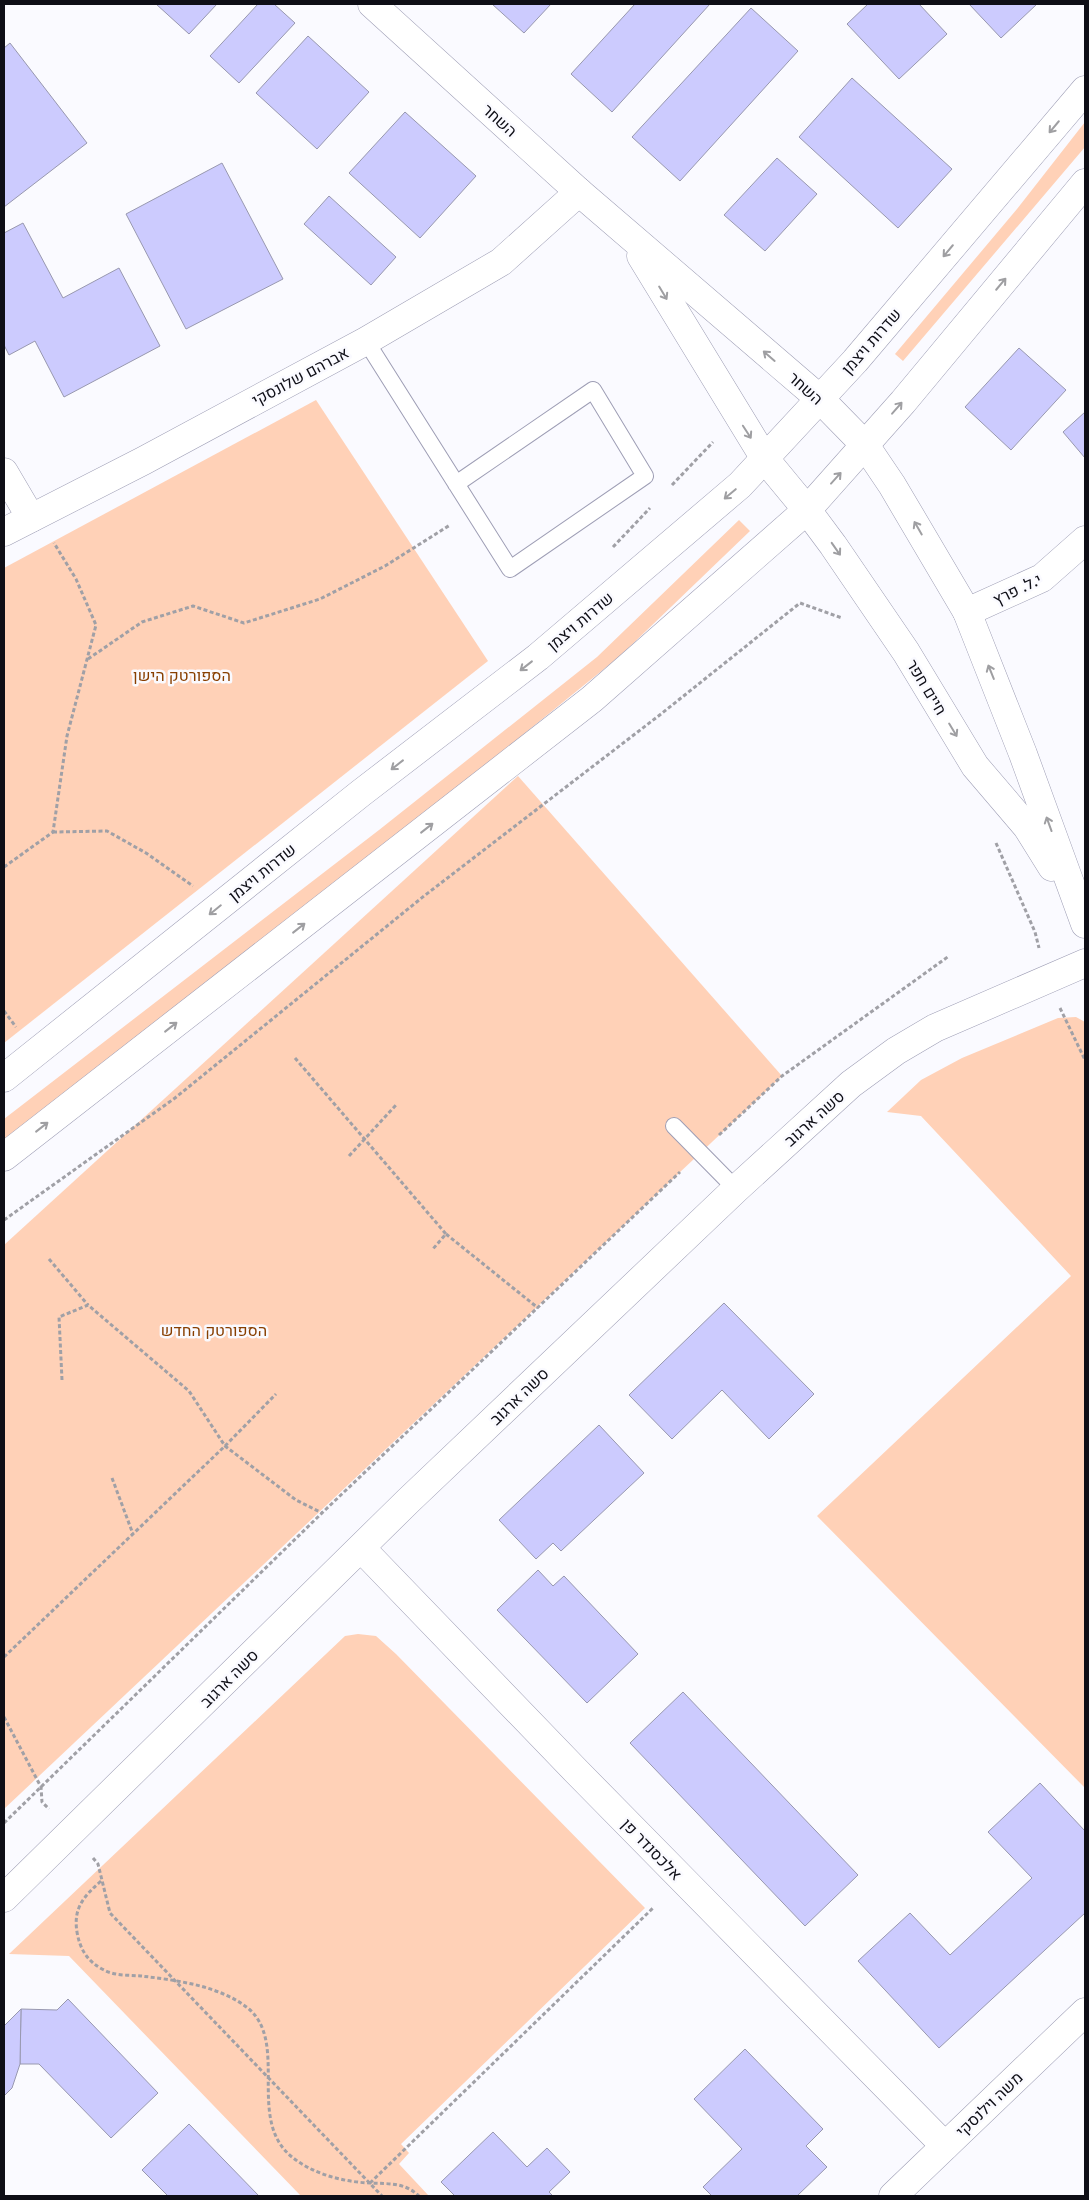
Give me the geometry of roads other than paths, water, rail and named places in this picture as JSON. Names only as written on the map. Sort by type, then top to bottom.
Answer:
[{"type":"street","name":"השחר","points":[[372,4],[579,192],[820,399],[865,446]]},
{"type":"street","name":"שדרות ויצמן","points":[[4,1078],[361,793],[538,657],[740,485],[855,361],[1085,90]]},
{"type":"street","points":[[4,1157],[592,699],[807,510],[865,446],[1085,183]]},
{"type":"street","name":"אברהם שלונסקי","points":[[4,532],[143,462],[366,340],[501,262],[579,192]]},
{"type":"street","name":"השחר","points":[[629,236],[765,460]]},
{"type":"street","name":"חיים חפר","points":[[865,446],[892,485],[967,612],[1023,754],[1085,922]]},
{"type":"street","name":"חיים חפר","points":[[765,460],[807,510],[906,652],[975,766],[1027,826],[1085,922]]},
{"type":"street","points":[[4,472],[31,518]]},
{"type":"street","name":"י.ל. פרץ","points":[[967,612],[1042,578],[1085,540]]},
{"type":"street","name":"סשה ארגוב","points":[[4,1898],[408,1501],[736,1189],[851,1084],[896,1052],[935,1028],[1046,978],[1085,963]]},
{"type":"street","name":"אלכסנדר פן","points":[[362,1548],[584,1779],[946,2146]]},
{"type":"street","name":"משה וילנסקי","points":[[893,2196],[1085,2012]]},
{"type":"lane","points":[[366,340],[456,484],[510,569],[646,476],[593,390],[456,484]]},
{"type":"lane","points":[[674,1126],[736,1189]]},
{"type":"park label","name":"הספורטק הישן","points":[[182,675]]},
{"type":"park label","name":"הספורטק החדש","points":[[214,1330]]}]
